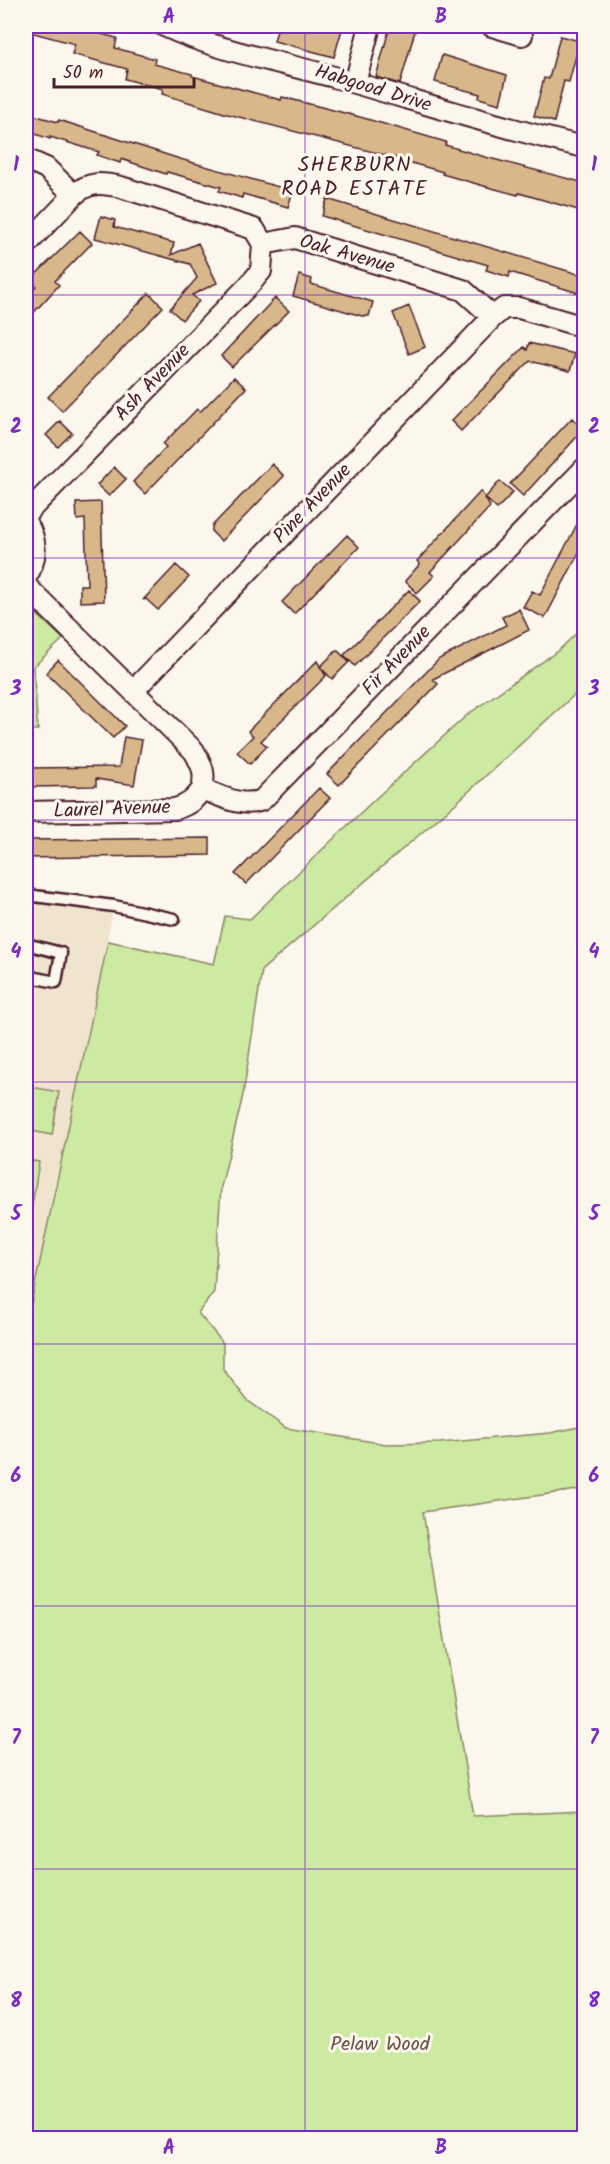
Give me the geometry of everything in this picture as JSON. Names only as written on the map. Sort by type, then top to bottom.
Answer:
[{"type":"street","name":"Habgood Drive","points":[[166,26],[211,43],[518,132],[585,147]]},
{"type":"street","points":[[355,83],[370,26]]},
{"type":"street","points":[[492,26],[522,35]]},
{"type":"street","points":[[26,159],[46,168],[74,195]]},
{"type":"street","points":[[26,245],[83,187],[101,183],[121,187],[254,229],[263,244]]},
{"type":"street","name":"Oak Avenue","points":[[263,244],[295,238],[463,290],[494,317]]},
{"type":"street","name":"Ash Avenue","points":[[26,514],[250,284],[261,271],[263,244]]},
{"type":"street","points":[[494,317],[504,308],[519,308],[585,327]]},
{"type":"street","name":"Pine Avenue","points":[[133,691],[494,317]]},
{"type":"street","name":"Fir Avenue","points":[[199,794],[252,804],[261,800],[585,469]]},
{"type":"street","points":[[26,523],[31,530],[35,549],[32,568],[26,577]]},
{"type":"street","points":[[26,586],[194,751],[205,776],[199,794]]},
{"type":"street","name":"Laurel Avenue","points":[[26,812],[176,809],[187,806],[199,794]]},
{"type":"lane","points":[[26,895],[114,906],[174,919]]},
{"type":"lane","points":[[26,944],[61,953],[56,982],[26,976]]},
{"type":"shaded area","points":[[26,900],[113,911],[26,1327]]},
{"type":"green space","points":[[26,604],[63,639],[33,667],[38,730],[26,730]]},
{"type":"green space","name":"Pelaw Wood","points":[[584,626],[584,686],[455,804],[262,970],[243,1095],[221,1187],[214,1292],[198,1313],[223,1343],[223,1369],[247,1400],[286,1428],[386,1444],[440,1443],[550,1433],[584,1426],[584,1489],[423,1512],[473,1816],[584,1811],[584,2138],[26,2138],[26,1327],[108,941],[214,964],[225,916],[250,919],[467,715],[559,650]]},
{"type":"green space","points":[[26,1086],[59,1092],[52,1135],[26,1130]]},
{"type":"green space","points":[[26,1160],[39,1162],[26,1244]]},
{"type":"building","points":[[26,26],[70,26],[117,38],[115,48],[155,59],[154,64],[192,74],[192,76],[281,100],[282,97],[360,117],[446,142],[445,145],[485,157],[585,183],[585,212],[519,193],[518,195],[484,186],[404,160],[224,113],[162,94],[163,89],[125,79],[127,69],[72,54],[75,44],[26,31]]},
{"type":"building","points":[[278,26],[343,26],[334,57],[274,41]]},
{"type":"building","points":[[390,26],[415,31],[400,84],[376,77]]},
{"type":"building","points":[[560,36],[580,41],[569,82],[564,81],[554,122],[534,116],[544,78],[549,79]]},
{"type":"building","points":[[442,55],[507,75],[500,104],[479,98],[480,94],[435,82]]},
{"type":"building","points":[[26,113],[58,122],[59,120],[180,159],[293,191],[288,207],[243,194],[242,198],[219,191],[221,187],[167,172],[166,174],[121,159],[120,163],[97,155],[99,152],[26,131]]},
{"type":"building","points":[[327,199],[585,276],[585,295],[510,272],[509,277],[486,270],[488,265],[322,216]]},
{"type":"building","points":[[101,216],[115,220],[114,227],[174,243],[171,255],[198,243],[217,283],[192,295],[199,301],[182,320],[170,309],[197,278],[190,264],[95,238]]},
{"type":"building","points":[[80,231],[92,243],[55,281],[59,285],[26,321],[26,297],[36,286],[30,280]]},
{"type":"building","points":[[299,275],[312,279],[311,284],[373,302],[369,316],[293,296]]},
{"type":"building","points":[[149,293],[163,307],[62,411],[48,397]]},
{"type":"building","points":[[275,298],[289,311],[232,367],[221,356]]},
{"type":"building","points":[[409,306],[425,347],[409,354],[393,313]]},
{"type":"building","points":[[529,343],[575,354],[570,371],[530,361],[461,431],[451,421],[524,347],[527,350]]},
{"type":"building","points":[[234,377],[246,388],[145,494],[133,482],[166,447],[163,444],[197,409],[200,412]]},
{"type":"building","points":[[572,418],[584,429],[523,496],[510,484]]},
{"type":"building","points":[[60,421],[72,433],[58,447],[46,435]]},
{"type":"building","points":[[272,464],[284,476],[221,541],[212,532],[212,526]]},
{"type":"building","points":[[114,467],[126,479],[109,496],[97,485]]},
{"type":"building","points":[[500,481],[513,492],[497,509],[485,498]]},
{"type":"building","points":[[481,491],[490,507],[430,572],[434,576],[417,593],[405,581],[420,564],[417,561]]},
{"type":"building","points":[[101,502],[104,601],[80,602],[80,585],[87,585],[85,519],[77,520],[76,503]]},
{"type":"building","points":[[585,509],[585,541],[545,618],[523,607],[532,591],[540,595]]},
{"type":"building","points":[[347,535],[359,547],[294,614],[282,602]]},
{"type":"building","points":[[176,565],[189,577],[158,610],[146,599],[143,600]]},
{"type":"building","points":[[409,590],[420,601],[355,666],[344,655]]},
{"type":"building","points":[[519,609],[529,630],[433,679],[438,684],[339,785],[327,774],[439,659],[506,625],[502,617]]},
{"type":"building","points":[[337,650],[349,662],[332,679],[320,667]]},
{"type":"building","points":[[58,660],[125,726],[113,738],[46,673]]},
{"type":"building","points":[[317,661],[326,676],[261,741],[267,746],[250,764],[237,752],[253,736],[248,731]]},
{"type":"building","points":[[124,737],[142,740],[134,785],[96,779],[96,786],[26,787],[26,768],[119,767]]},
{"type":"building","points":[[319,788],[330,798],[246,884],[235,874]]},
{"type":"building","points":[[210,838],[210,855],[26,858],[26,840]]},
{"type":"district","name":"SHERBURN ROAD ESTATE","points":[[355,177]]}]
